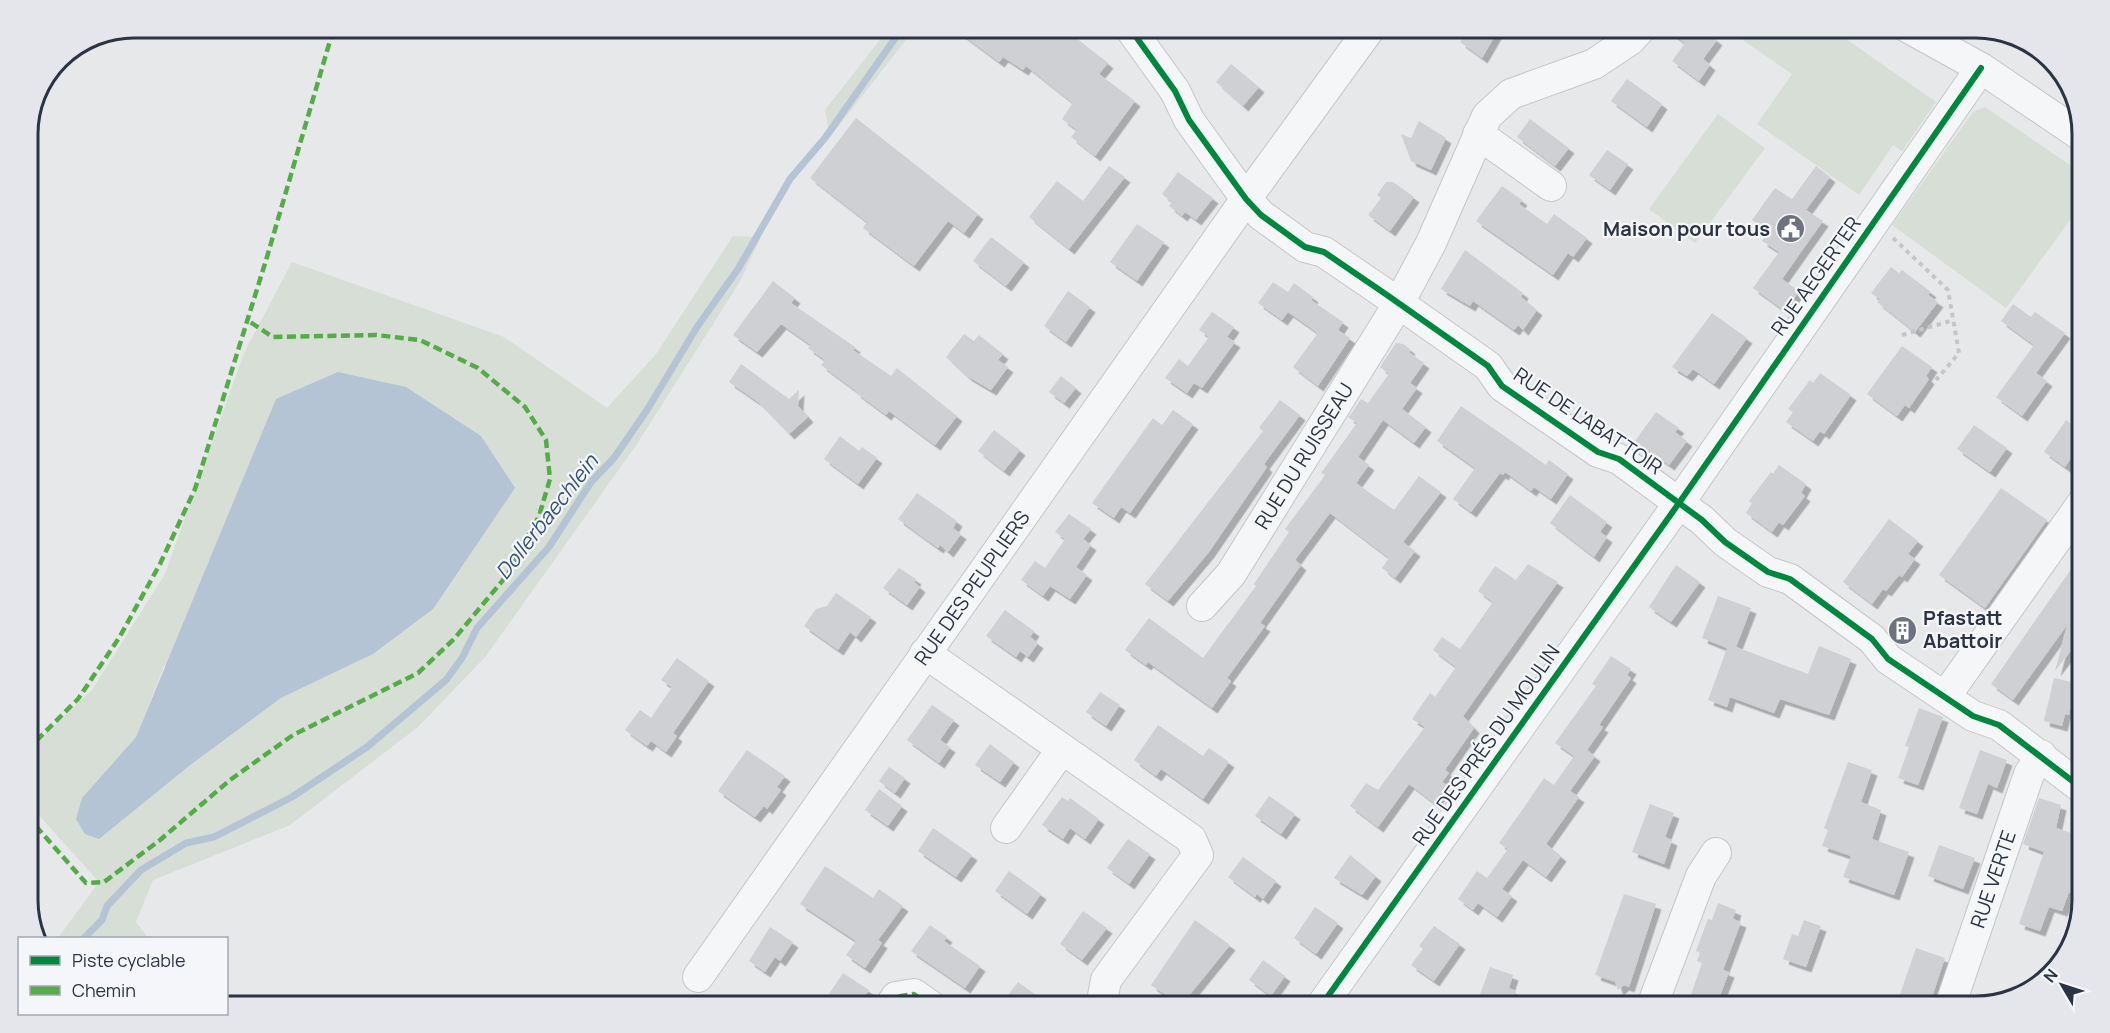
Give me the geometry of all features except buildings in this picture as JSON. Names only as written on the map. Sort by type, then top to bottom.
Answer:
[{"type":"street","name":"RUE DE L'ABATTOIR","points":[[1137,38],[1175,91],[1189,120],[1246,199],[1261,215],[1305,247],[1324,252],[1399,303],[1488,366],[1502,386],[1598,452],[1619,459],[1702,520],[1725,542],[1768,572],[1790,579],[1872,639],[1888,659],[1973,716],[1999,725],[2072,780]]},
{"type":"street","name":"RUE DES PEUPLIERS","points":[[698,977],[1246,199],[1363,38]]},
{"type":"street","name":"RUE DU RUISSEAU","points":[[1202,606],[1232,574],[1399,303],[1431,243],[1488,116],[1511,94],[1594,64],[1631,38]]},
{"type":"street","points":[[1927,38],[1981,68],[2072,130]]},
{"type":"street","name":"RUE AEGERTER","points":[[1678,503],[1981,68]]},
{"type":"street","points":[[1478,134],[1551,186]]},
{"type":"street","name":"RUE DES PRÉS DU MOULIN","points":[[1328,996],[1678,503]]},
{"type":"street","points":[[1945,697],[2072,518]]},
{"type":"street","points":[[925,653],[1191,840],[1198,855],[1106,980],[1103,996]]},
{"type":"street","points":[[1006,828],[1062,749]]},
{"type":"street","name":"RUE VERTE","points":[[1953,996],[2028,774],[2041,755]]},
{"type":"street","points":[[1656,996],[1701,876],[1716,853]]},
{"type":"path","points":[[1876,220],[1934,279],[1948,290],[1959,353],[1936,380]]},
{"type":"path","points":[[1902,335],[1954,320]]},
{"type":"shaded area","points":[[881,38],[907,38],[830,137],[825,110]]},
{"type":"shaded area","points":[[1740,38],[1845,38],[1936,102],[1902,151],[1893,145],[1859,195],[1757,124],[1792,74]]},
{"type":"shaded area","points":[[1985,107],[2072,166],[2072,217],[2006,308],[1892,225],[1973,112]]},
{"type":"shaded area","points":[[1718,114],[1765,148],[1695,243],[1649,209]]},
{"type":"shaded area","points":[[733,236],[761,237],[739,283],[637,444],[486,656],[418,727],[290,825],[153,880],[136,922],[147,937],[59,937],[99,882],[38,814],[38,741],[92,690],[165,574],[244,353],[292,262],[504,337],[607,408],[656,354]],"holes":[[[373,654],[281,698],[189,766],[82,798],[136,737],[164,666]]]},
{"type":"water","points":[[338,372],[406,387],[481,436],[515,488],[433,609],[373,654],[281,698],[189,766],[99,839],[85,834],[76,819],[82,798],[136,737],[276,399]]},
{"type":"waterway","name":"Dollerbaechlein","points":[[85,937],[102,920],[107,906],[141,870],[186,843],[214,837],[292,797],[367,747],[446,680],[462,658],[477,628],[549,547],[591,482],[614,458],[647,410],[697,327],[738,269],[790,179],[825,138],[895,38]]},
{"type":"marked path","points":[[38,739],[78,699],[119,638],[160,564],[195,489],[267,257],[331,38]]},
{"type":"marked path","points":[[38,828],[86,883],[104,882],[160,840],[230,780],[293,735],[418,673],[454,639],[508,574],[539,516],[550,479],[546,440],[525,407],[478,368],[420,340],[376,335],[273,337],[247,320]]},
{"type":"marked path","points":[[902,996],[914,994],[917,996]]},
{"type":"cycle path","points":[[1137,38],[1175,91],[1189,120],[1246,199],[1261,215],[1305,247],[1324,252],[1387,295],[1488,366],[1502,386],[1598,452],[1619,459],[1702,520],[1725,542],[1768,572],[1790,579],[1872,639],[1888,659],[1973,716],[1999,725],[2072,781]]},
{"type":"cycle path","points":[[1328,996],[1679,503],[1981,68]]},
{"type":"place","name":"Maison pour tous","points":[[1791,229]]},
{"type":"place","name":"Pfastatt Abattoir","points":[[1902,630]]}]
